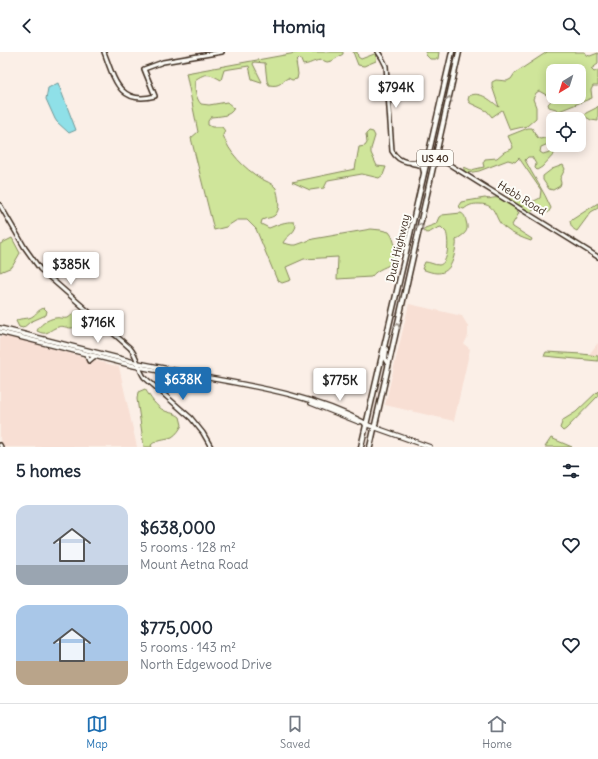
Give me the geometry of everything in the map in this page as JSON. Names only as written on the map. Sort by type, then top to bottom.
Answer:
[{"type":"main road","name":"Dual Highway","points":[[361,447],[452,52]]},
{"type":"main road","name":"Dual Highway","points":[[370,447],[458,53]]},
{"type":"main road","points":[[451,57],[456,65]]},
{"type":"main road","points":[[435,128],[430,155],[431,158],[435,160]]},
{"type":"main road","points":[[427,161],[431,165],[428,190]]},
{"type":"main road","points":[[412,163],[422,165],[424,168],[424,174]]},
{"type":"main road","points":[[388,364],[385,358],[389,326]]},
{"type":"main road","points":[[0,328],[132,361],[147,368],[180,375],[182,373]]},
{"type":"main road","points":[[0,332],[95,356],[138,365],[179,371],[182,373],[288,394],[305,399],[347,418],[430,447]]},
{"type":"street","points":[[104,52],[115,80],[123,92],[139,99],[155,96],[144,69],[163,62],[222,52]]},
{"type":"street","points":[[378,52],[382,58],[386,72],[392,151],[401,161],[412,163],[427,161]]},
{"type":"street","name":"Hebb Road","points":[[435,160],[442,160],[598,257]]},
{"type":"street","points":[[0,205],[25,248],[38,266],[117,336],[135,354],[138,365],[144,377],[191,418],[204,433],[211,447]]},
{"type":"street","points":[[132,361],[135,354]]},
{"type":"street","points":[[144,377],[144,371],[147,368]]},
{"type":"shaded area","points":[[409,304],[462,316],[468,326],[468,336],[464,344],[470,349],[454,421],[385,405]]},
{"type":"shaded area","points":[[4,335],[119,367],[137,447],[3,447],[0,439],[0,338]]},
{"type":"shaded area","points":[[598,343],[598,358],[587,357]]},
{"type":"green space","points":[[301,52],[343,52],[343,54],[332,61],[327,62],[318,60],[303,65],[300,58],[296,62],[298,74],[297,79],[292,80],[288,78],[276,85],[269,85],[267,81],[265,63],[254,62],[253,64],[262,82],[252,79],[249,66],[224,70],[221,80],[211,75],[205,75],[195,80],[197,96],[201,104],[209,105],[227,102],[234,108],[227,115],[211,117],[208,121],[208,125],[212,127],[222,127],[225,131],[223,135],[226,142],[238,160],[254,174],[276,188],[279,202],[278,210],[274,216],[262,220],[261,224],[269,228],[284,223],[294,222],[296,226],[295,229],[283,243],[296,245],[313,239],[371,229],[389,232],[395,246],[394,261],[377,271],[371,277],[337,279],[338,257],[304,259],[286,267],[291,280],[282,283],[277,280],[256,229],[247,220],[237,220],[226,227],[214,230],[191,138],[198,132],[186,73]]},
{"type":"green space","points":[[353,52],[357,52],[358,57],[361,59],[377,53],[376,61],[364,66],[358,65]]},
{"type":"green space","points":[[425,52],[439,52],[438,59],[430,59]]},
{"type":"green space","points":[[547,52],[585,52],[590,56],[598,53],[598,64],[591,69],[594,72],[598,70],[598,86],[593,86],[591,90],[592,98],[586,100],[586,64],[546,64],[546,95],[539,91],[533,99],[536,107],[536,118],[527,126],[510,130],[502,110],[492,117],[487,111],[470,103],[468,100],[469,96],[477,94],[489,99],[499,107],[492,82],[496,80],[507,81],[511,79],[515,73]]},
{"type":"green space","points":[[548,104],[577,104],[559,111],[549,107]]},
{"type":"green space","points":[[598,106],[598,121],[586,117],[586,113]]},
{"type":"green space","points":[[528,128],[532,128],[537,137],[540,139],[546,138],[546,145],[541,147],[540,152],[543,154],[556,152],[542,167],[537,170],[535,168],[536,164],[532,157],[528,157],[525,160],[551,208],[548,213],[537,207],[531,212],[508,200],[513,195],[530,202],[540,198],[541,190],[519,158],[515,162],[508,160],[479,171],[467,173],[464,171],[464,167],[471,170],[484,167],[483,163],[485,159],[497,158],[504,152],[512,149],[513,147],[508,136]]},
{"type":"green space","points":[[369,131],[373,132],[375,136],[371,153],[377,166],[386,167],[383,175],[379,178],[362,174],[328,180],[324,188],[310,190],[292,182],[355,169],[359,147],[365,146],[367,143],[366,134]]},
{"type":"green space","points":[[563,165],[565,169],[560,179],[560,186],[553,190],[549,189],[543,180],[543,176],[552,169]]},
{"type":"green space","points":[[485,198],[501,199],[515,208],[519,213],[512,225],[532,239],[531,241],[517,236],[501,225],[493,209],[490,207],[474,204],[464,209],[460,208],[459,205],[461,202]]},
{"type":"green space","points":[[598,203],[598,208],[591,212],[577,231],[571,226],[570,221]]},
{"type":"green space","points":[[461,213],[465,217],[467,228],[465,233],[456,240],[454,256],[449,267],[438,273],[433,273],[422,269],[425,262],[437,265],[442,264],[446,256],[448,240],[446,232],[441,227],[427,233],[423,231],[425,228],[436,224],[439,217],[442,215]]},
{"type":"green space","points":[[12,238],[20,253],[12,267],[0,272],[0,244]]},
{"type":"green space","points":[[44,308],[47,311],[46,315],[30,322],[23,328],[19,327],[16,321],[29,318]]},
{"type":"green space","points":[[78,311],[85,317],[86,321],[73,328],[60,326],[46,333],[37,331],[44,323],[50,320],[57,318],[68,318]]},
{"type":"green space","points":[[546,352],[598,356],[598,361],[544,356]]},
{"type":"green space","points":[[145,389],[158,407],[180,417],[182,425],[174,436],[156,441],[151,445],[152,447],[144,447],[137,399],[138,392]]},
{"type":"green space","points":[[598,391],[598,396],[563,431],[560,428],[563,420],[576,412]]},
{"type":"green space","points":[[551,438],[572,447],[545,447]]},
{"type":"water","points":[[58,83],[76,130],[69,133],[57,122],[46,99],[48,88]]}]
